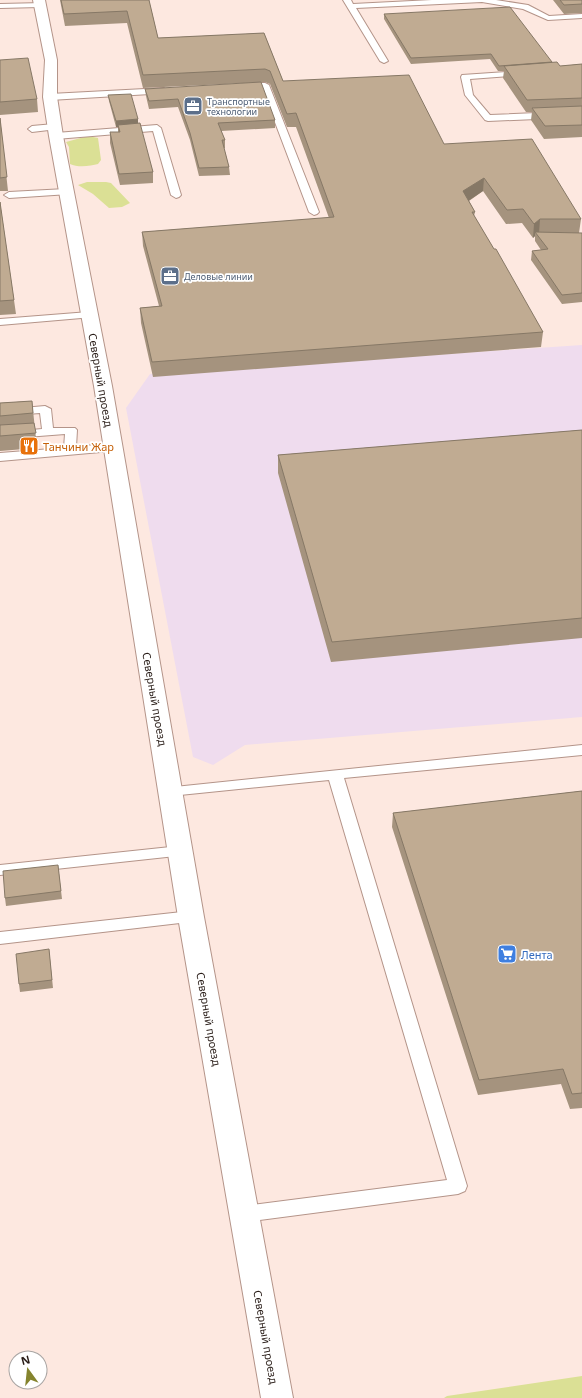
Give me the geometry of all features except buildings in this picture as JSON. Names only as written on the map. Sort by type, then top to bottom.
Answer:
[{"type":"street","name":"Северный проезд","points":[[39,2],[51,60],[50,97],[55,132],[103,386],[191,917],[277,1398]]},
{"type":"lane","points":[[384,61],[349,3],[482,0],[525,7],[548,18],[582,16]]},
{"type":"lane","points":[[0,6],[8,3],[39,2]]},
{"type":"lane","points":[[527,73],[465,77],[469,95],[488,118],[582,114]]},
{"type":"lane","points":[[235,87],[266,85],[314,212]]},
{"type":"lane","points":[[50,97],[175,90]]},
{"type":"lane","points":[[32,129],[55,132],[157,128],[176,195]]},
{"type":"lane","points":[[9,195],[66,192]]},
{"type":"lane","points":[[0,322],[89,315]]},
{"type":"lane","points":[[0,413],[45,410],[48,432]]},
{"type":"lane","points":[[0,436],[72,430],[70,451]]},
{"type":"lane","points":[[0,457],[112,447]]},
{"type":"lane","points":[[170,791],[582,750]]},
{"type":"lane","points":[[244,1214],[458,1186],[335,774]]},
{"type":"lane","points":[[0,870],[180,851]]},
{"type":"lane","points":[[0,938],[191,917]]},
{"type":"shaded area","points":[[582,345],[582,717],[245,745],[213,765],[193,757],[126,408],[150,374]]},
{"type":"green space","points":[[88,136],[98,138],[101,160],[98,164],[88,166],[77,166],[70,164],[69,147],[66,142]]},
{"type":"green space","points":[[87,182],[111,183],[130,203],[122,207],[109,208],[93,194],[78,185]]},
{"type":"green space","points":[[582,1376],[582,1398],[444,1398],[447,1396]]},
{"type":"place","name":"Транспортные технологии","points":[[193,106]]},
{"type":"place","name":"Деловые линии","points":[[170,276]]},
{"type":"place","name":"Танчини Жар","points":[[29,446]]},
{"type":"place","name":"Лента","points":[[507,954]]}]
